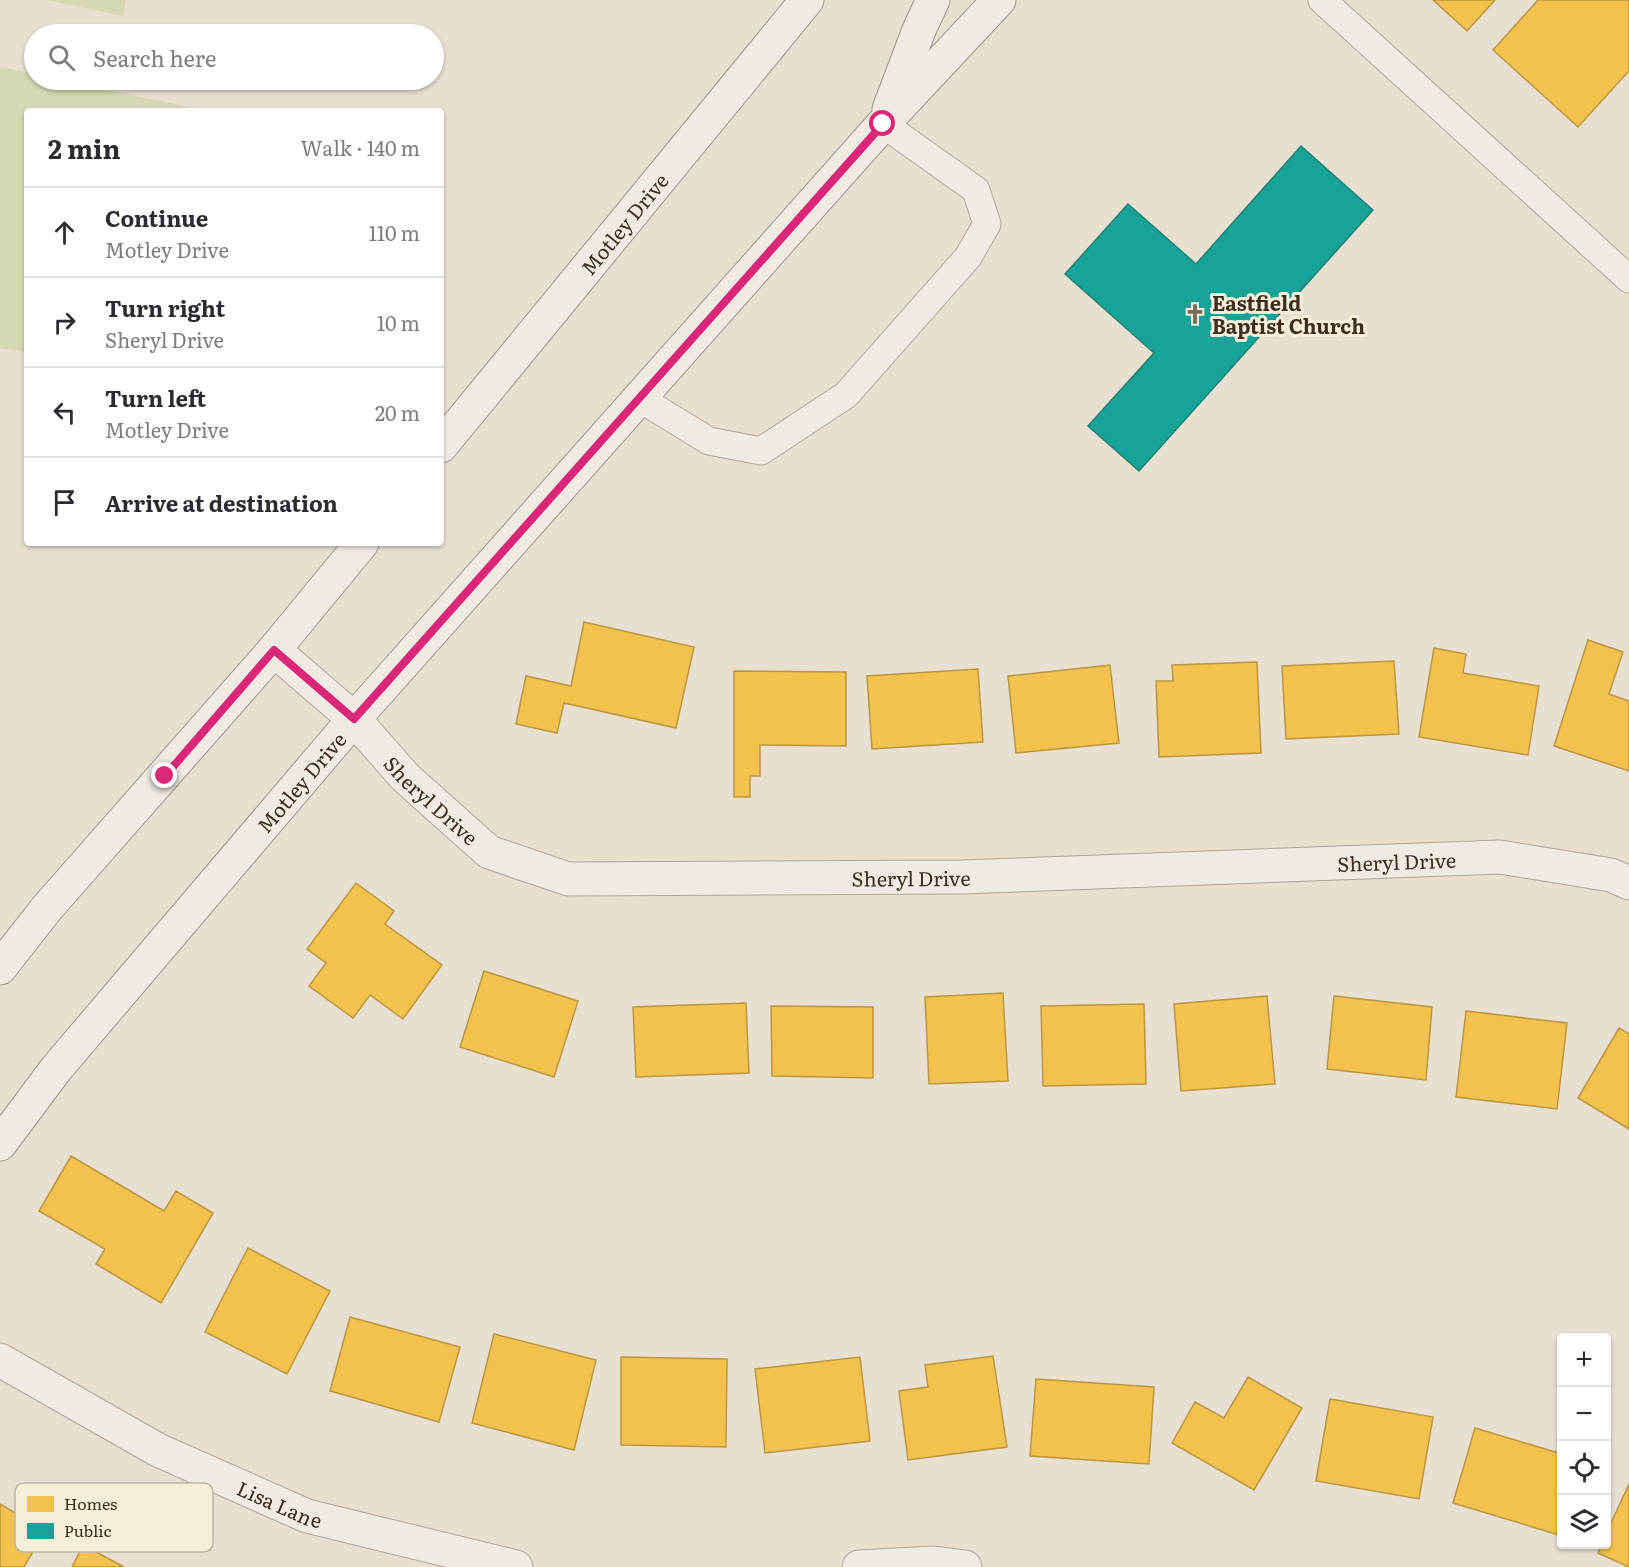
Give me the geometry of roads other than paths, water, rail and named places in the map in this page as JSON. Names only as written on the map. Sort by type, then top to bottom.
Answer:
[{"type":"main road","name":"Motley Drive","points":[[444,442],[807,0]]},
{"type":"main road","points":[[883,124],[933,0]]},
{"type":"main road","name":"Motley Drive","points":[[0,1144],[56,1069],[354,719],[883,124],[999,0]]},
{"type":"main road","points":[[0,968],[46,908],[274,650],[360,546]]},
{"type":"main road","name":"Sheryl Drive","points":[[274,650],[354,719],[406,778],[489,852],[568,879],[962,877],[1500,856],[1611,875],[1629,883]]},
{"type":"main road","name":"Lisa Lane","points":[[0,1360],[158,1450],[307,1516],[516,1567]]},
{"type":"main road","points":[[859,1567],[934,1563],[965,1567]]},
{"type":"lane","points":[[1322,0],[1629,279]]},
{"type":"lane","points":[[639,398],[709,441],[761,451],[846,395],[968,257],[987,225],[976,190],[883,124]]},
{"type":"place","name":"Eastfield Baptist Church","points":[[1195,314]]}]
